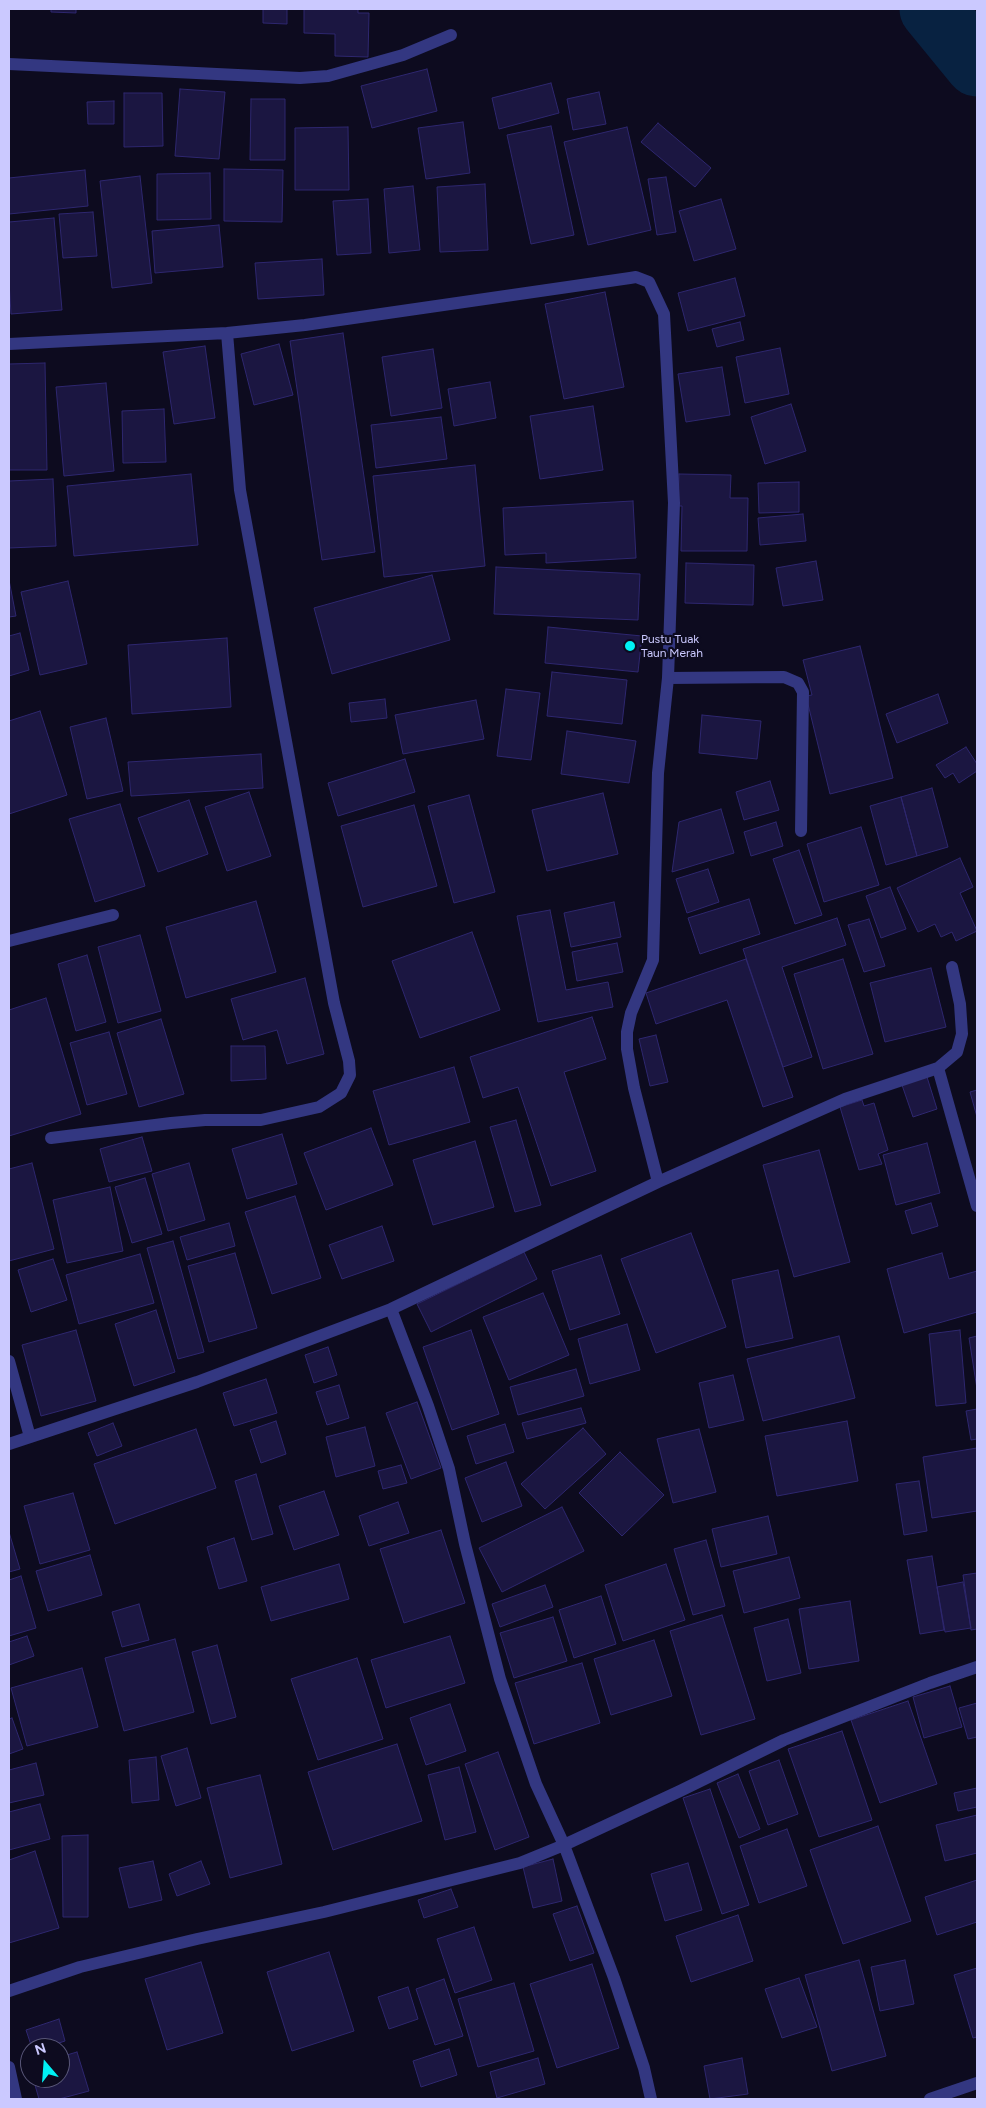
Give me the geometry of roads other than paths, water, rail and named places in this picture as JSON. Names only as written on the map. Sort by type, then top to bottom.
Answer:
[{"type":"street","points":[[9,64],[300,78],[328,76],[403,55],[451,35]]},
{"type":"street","points":[[9,344],[226,333],[305,325],[636,277],[649,282],[664,314],[674,503],[668,678],[658,773],[657,876],[653,960],[631,1013],[627,1032],[634,1088],[658,1182]]},
{"type":"street","points":[[51,1138],[172,1123],[269,1118],[319,1107],[327,1103],[341,1093],[350,1074],[349,1061],[334,1003],[240,490],[226,333]]},
{"type":"street","points":[[668,678],[784,677],[798,683],[803,692],[801,831]]},
{"type":"street","points":[[9,940],[113,915]]},
{"type":"street","points":[[9,1444],[197,1382],[390,1309],[658,1182],[845,1099],[938,1068],[957,1052],[962,1034],[960,1004],[952,967]]},
{"type":"street","points":[[938,1068],[977,1206]]},
{"type":"street","points":[[390,1309],[428,1406],[449,1469],[465,1544],[500,1679],[536,1784],[564,1845],[614,1978],[644,2068],[651,2099]]},
{"type":"street","points":[[9,1361],[30,1437]]},
{"type":"street","points":[[9,1991],[80,1967],[196,1939],[324,1912],[520,1863],[564,1845],[784,1740],[930,1683],[977,1667]]},
{"type":"street","points":[[9,2067],[16,2099]]},
{"type":"street","points":[[930,2099],[977,2083]]},
{"type":"waterway","points":[[932,9],[977,64]]},
{"type":"place","name":"Pustu Tuak Taun Merah","points":[[630,646]]}]
